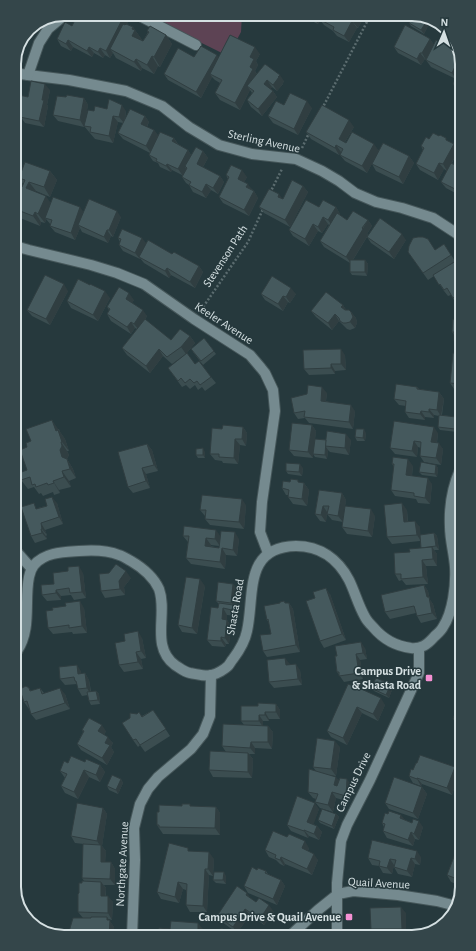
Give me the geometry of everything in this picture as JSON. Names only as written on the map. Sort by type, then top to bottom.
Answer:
[{"type":"street","points":[[150,21],[196,45]]},
{"type":"street","points":[[28,75],[38,42],[48,29],[56,22]]},
{"type":"street","name":"Sterling Avenue","points":[[21,74],[69,80],[126,91],[162,106],[189,127],[218,145],[252,154],[292,158],[322,171],[355,193],[376,202],[402,208],[433,218],[455,232]]},
{"type":"street","name":"Keeler Avenue","points":[[21,248],[91,265],[117,273],[144,284],[194,319],[250,355],[265,373],[273,390],[275,411],[262,502],[260,532],[268,553]]},
{"type":"street","points":[[268,553],[282,548],[297,546],[316,549],[329,555],[340,566],[349,579],[365,618],[380,635],[392,643],[403,647],[419,649],[431,641],[443,628],[450,612],[455,585],[455,567],[450,528],[450,503],[455,484]]},
{"type":"street","points":[[21,644],[26,627],[28,585],[31,568],[36,562],[59,552],[89,550],[104,551],[120,555],[142,567],[152,577],[159,590],[162,608],[160,626],[161,642],[164,652],[172,663],[185,672],[211,676]]},
{"type":"street","name":"Shasta Road","points":[[211,676],[228,667],[239,651],[247,632],[254,576],[260,561],[268,553]]},
{"type":"street","points":[[21,557],[31,568]]},
{"type":"street","name":"Campus Drive","points":[[337,930],[338,877],[342,840],[347,825],[370,780],[418,673],[419,649]]},
{"type":"street","name":"Northgate Avenue","points":[[132,930],[135,860],[134,828],[140,804],[148,789],[158,777],[191,749],[203,734],[210,716],[211,676]]},
{"type":"street","name":"Quail Avenue","points":[[296,930],[338,894],[353,892],[398,895],[451,905]]},
{"type":"path","points":[[320,112],[367,21]]},
{"type":"path","points":[[268,200],[292,158],[310,132]]},
{"type":"path","name":"Stevenson Path","points":[[194,319],[248,242],[264,207]]},
{"type":"shaded area","points":[[157,21],[242,21],[241,32],[228,56]]},
{"type":"building","points":[[74,21],[121,21],[106,51],[100,48],[98,52],[89,47],[87,51],[68,40],[66,44],[57,39],[65,22],[72,26]]},
{"type":"building","points":[[323,21],[352,21],[344,36],[333,30],[334,27]]},
{"type":"building","points":[[410,21],[426,23],[421,30],[409,23]]},
{"type":"building","points":[[123,24],[133,27],[132,29],[135,30],[132,36],[143,41],[149,32],[147,31],[150,26],[166,35],[154,57],[152,56],[147,65],[136,59],[134,62],[110,49]]},
{"type":"building","points":[[405,25],[430,39],[417,59],[394,47]]},
{"type":"building","points":[[230,35],[255,47],[250,57],[254,59],[250,67],[253,69],[235,103],[215,93],[222,80],[210,74]]},
{"type":"building","points":[[436,40],[441,43],[443,40],[449,43],[452,48],[455,66],[452,73],[426,60]]},
{"type":"building","points":[[201,46],[217,55],[196,92],[164,74],[178,48],[194,57]]},
{"type":"building","points":[[265,64],[280,75],[273,85],[267,80],[264,84],[273,91],[258,109],[247,100],[254,91],[247,86]]},
{"type":"building","points":[[31,81],[45,84],[42,100],[44,100],[39,121],[21,117],[21,96],[28,97]]},
{"type":"building","points":[[290,93],[307,101],[294,129],[268,116],[276,101],[284,105]]},
{"type":"building","points":[[67,95],[84,98],[80,120],[53,115],[57,96],[66,97]]},
{"type":"building","points":[[109,99],[122,105],[119,117],[113,116],[109,136],[90,132],[91,127],[84,126],[88,110],[94,111],[95,106],[107,109]]},
{"type":"building","points":[[322,105],[349,120],[339,139],[346,143],[352,132],[374,144],[362,166],[340,155],[343,149],[336,145],[335,148],[306,132]]},
{"type":"building","points":[[130,109],[145,116],[141,124],[154,130],[146,146],[118,133]]},
{"type":"building","points":[[160,132],[174,138],[172,141],[188,150],[178,169],[167,164],[166,166],[156,161],[157,159],[149,155]]},
{"type":"building","points":[[433,133],[446,138],[446,140],[454,144],[443,164],[439,163],[434,173],[416,164],[424,148],[421,146],[426,137],[429,139]]},
{"type":"building","points":[[383,143],[409,156],[399,177],[372,164]]},
{"type":"building","points":[[196,147],[203,151],[197,164],[220,176],[213,188],[206,184],[202,192],[189,185],[191,182],[182,177],[187,168],[185,166]]},
{"type":"building","points":[[25,162],[50,171],[44,187],[29,182],[26,188],[46,196],[38,214],[35,212],[33,216],[21,211],[21,187],[25,180],[21,179],[21,173]]},
{"type":"building","points":[[451,163],[455,165],[455,189],[441,182]]},
{"type":"building","points":[[231,165],[242,170],[238,179],[248,184],[246,187],[254,191],[244,210],[219,197],[229,177],[226,175]]},
{"type":"building","points":[[292,180],[303,186],[285,220],[259,207],[269,189],[279,194],[278,197],[283,199]]},
{"type":"building","points":[[53,197],[80,207],[71,233],[50,226],[52,220],[45,218]]},
{"type":"building","points":[[89,199],[117,211],[109,230],[107,230],[104,237],[78,225]]},
{"type":"building","points":[[306,200],[319,207],[323,200],[336,207],[328,220],[323,217],[318,227],[313,224],[305,239],[289,230]]},
{"type":"building","points":[[353,211],[368,220],[346,257],[320,241],[337,213],[347,220]]},
{"type":"building","points":[[380,218],[402,234],[389,252],[367,237]]},
{"type":"building","points":[[122,229],[142,238],[135,253],[119,245],[121,239],[118,238]]},
{"type":"building","points":[[418,237],[428,239],[435,250],[444,244],[451,255],[423,273],[408,252],[413,238]]},
{"type":"building","points":[[148,240],[172,254],[174,252],[199,266],[190,282],[167,268],[165,271],[139,257]]},
{"type":"building","points":[[350,260],[365,260],[365,272],[350,272]]},
{"type":"building","points":[[455,262],[455,297],[453,298],[447,288],[444,290],[433,275]]},
{"type":"building","points":[[45,275],[64,284],[46,319],[27,310]]},
{"type":"building","points":[[272,276],[291,288],[286,297],[283,296],[278,304],[261,294]]},
{"type":"building","points":[[78,279],[105,291],[93,315],[67,301]]},
{"type":"building","points":[[119,287],[129,293],[126,299],[143,310],[134,324],[131,322],[127,327],[107,314],[110,309],[107,307]]},
{"type":"building","points":[[326,292],[343,305],[341,307],[351,312],[353,317],[350,322],[343,323],[335,314],[328,323],[311,311]]},
{"type":"building","points":[[145,319],[171,340],[180,329],[190,336],[181,347],[167,357],[159,349],[146,366],[122,348]]},
{"type":"building","points":[[453,319],[455,320],[455,341],[454,332],[452,332]]},
{"type":"building","points":[[204,338],[214,351],[201,361],[191,349]]},
{"type":"building","points":[[341,349],[341,364],[331,364],[331,368],[304,369],[303,350]]},
{"type":"building","points":[[187,353],[195,364],[199,361],[211,377],[200,385],[197,381],[194,383],[190,379],[185,383],[181,378],[178,381],[168,368]]},
{"type":"building","points":[[453,353],[455,353],[455,384],[450,383]]},
{"type":"building","points":[[396,384],[439,392],[437,410],[429,409],[429,412],[421,411],[420,414],[405,412],[406,401],[394,399]]},
{"type":"building","points":[[308,385],[322,387],[321,401],[351,405],[349,422],[304,417],[305,411],[294,413],[291,398],[307,394]]},
{"type":"building","points":[[439,415],[455,417],[455,429],[438,427]]},
{"type":"building","points":[[52,420],[56,431],[58,430],[62,442],[60,450],[62,457],[67,459],[70,469],[62,471],[64,477],[53,481],[54,483],[48,485],[47,483],[36,487],[35,484],[32,485],[30,477],[21,480],[21,472],[27,470],[21,450],[27,447],[26,443],[31,441],[26,429]]},
{"type":"building","points":[[394,421],[434,427],[431,442],[439,443],[436,458],[420,456],[421,442],[414,441],[412,451],[390,448]]},
{"type":"building","points":[[292,423],[312,425],[308,452],[289,450]]},
{"type":"building","points":[[223,425],[243,427],[242,439],[235,439],[234,458],[219,457],[219,454],[210,454],[212,428],[222,429]]},
{"type":"building","points":[[356,429],[364,429],[363,438],[355,437]]},
{"type":"building","points":[[327,431],[346,434],[345,448],[325,446]]},
{"type":"building","points":[[315,439],[326,440],[325,455],[313,454]]},
{"type":"building","points":[[147,444],[154,465],[142,468],[146,481],[128,487],[118,452]]},
{"type":"building","points":[[203,448],[203,455],[196,455],[196,449]]},
{"type":"building","points":[[393,457],[408,459],[406,475],[428,478],[425,498],[414,496],[414,493],[391,490],[394,464],[392,464]]},
{"type":"building","points":[[421,462],[436,465],[435,474],[419,472]]},
{"type":"building","points":[[286,463],[300,464],[299,472],[286,471]]},
{"type":"building","points":[[291,479],[304,483],[302,499],[288,497],[289,490],[282,488],[283,481],[290,482]]},
{"type":"building","points":[[319,490],[342,493],[338,516],[327,514],[329,506],[323,506],[321,515],[315,514]]},
{"type":"building","points":[[202,495],[242,499],[239,522],[205,519],[206,510],[200,510]]},
{"type":"building","points":[[52,497],[59,517],[41,523],[42,533],[31,536],[21,507],[34,503],[36,509],[47,506],[45,499]]},
{"type":"building","points":[[402,503],[404,522],[415,521],[417,535],[387,537],[384,505]]},
{"type":"building","points":[[345,506],[371,509],[368,531],[342,527]]},
{"type":"building","points":[[184,526],[216,530],[215,539],[206,538],[205,546],[219,548],[221,531],[235,532],[233,550],[222,548],[220,562],[186,558],[189,536],[183,536]]},
{"type":"building","points":[[434,533],[436,546],[421,548],[420,535]]},
{"type":"building","points":[[432,547],[433,559],[422,560],[423,577],[401,579],[401,574],[395,574],[394,553],[410,552],[409,549]]},
{"type":"building","points":[[116,564],[126,571],[119,581],[120,589],[101,591],[99,574],[109,573]]},
{"type":"building","points":[[79,566],[82,592],[70,593],[69,588],[56,590],[56,593],[42,595],[41,585],[54,584],[53,573],[68,571],[68,567]]},
{"type":"building","points":[[186,577],[200,579],[192,628],[178,625]]},
{"type":"building","points":[[218,582],[233,584],[231,603],[216,601]]},
{"type":"building","points":[[424,585],[427,597],[429,597],[432,613],[417,616],[414,606],[385,612],[381,595]]},
{"type":"building","points":[[326,588],[342,634],[320,641],[306,601],[315,598],[313,592]]},
{"type":"building","points":[[80,601],[82,626],[69,628],[69,625],[48,628],[46,611],[53,610],[52,608],[66,606],[65,603]]},
{"type":"building","points":[[284,601],[285,603],[289,603],[296,645],[263,651],[260,635],[271,634],[264,606]]},
{"type":"building","points":[[219,603],[233,605],[232,610],[223,608],[222,619],[227,620],[225,638],[221,637],[221,641],[207,640],[211,607],[218,608]]},
{"type":"building","points":[[138,631],[141,651],[136,652],[138,662],[119,665],[115,643],[125,641],[124,634]]},
{"type":"building","points":[[361,642],[363,653],[356,654],[359,673],[339,676],[339,672],[337,672],[335,656],[337,656],[335,646]]},
{"type":"building","points":[[285,658],[286,665],[296,664],[298,679],[269,682],[267,660]]},
{"type":"building","points":[[77,665],[78,674],[85,673],[87,688],[78,689],[74,677],[60,679],[59,667]]},
{"type":"building","points":[[376,678],[391,684],[386,695],[371,688]]},
{"type":"building","points":[[356,679],[362,682],[359,688],[381,698],[373,714],[357,707],[343,738],[327,731],[348,684],[353,686]]},
{"type":"building","points":[[26,686],[30,691],[40,688],[42,694],[60,688],[65,703],[31,714],[27,701],[24,702],[21,693],[22,688]]},
{"type":"building","points":[[96,691],[98,700],[89,701],[87,692]]},
{"type":"building","points":[[258,703],[276,704],[276,712],[265,712],[265,715],[259,715],[259,721],[241,721],[241,706],[258,706]]},
{"type":"building","points":[[153,710],[166,729],[140,745],[136,739],[133,740],[122,723],[130,718],[130,713],[137,714],[139,712],[142,717]]},
{"type":"building","points":[[89,718],[102,725],[98,731],[108,737],[105,743],[110,745],[102,758],[77,744],[84,731],[82,730]]},
{"type":"building","points":[[223,724],[268,726],[268,742],[251,742],[250,748],[222,746]]},
{"type":"building","points":[[317,738],[335,741],[331,769],[313,767]]},
{"type":"building","points":[[210,751],[248,753],[248,772],[209,770]]},
{"type":"building","points":[[420,755],[455,767],[447,788],[409,776],[411,769],[413,770]]},
{"type":"building","points":[[71,756],[85,762],[86,759],[100,765],[96,775],[84,770],[74,792],[61,786],[67,774],[60,771],[64,761],[68,763]]},
{"type":"building","points":[[309,769],[336,777],[334,785],[337,786],[340,778],[347,779],[346,796],[332,792],[328,805],[315,802],[318,794],[308,792]]},
{"type":"building","points":[[112,775],[121,779],[116,790],[107,786]]},
{"type":"building","points":[[394,777],[422,787],[413,813],[385,803]]},
{"type":"building","points":[[297,796],[315,803],[307,822],[317,826],[314,834],[287,825]]},
{"type":"building","points":[[77,803],[103,808],[97,841],[71,836]]},
{"type":"building","points":[[182,804],[190,804],[190,806],[216,807],[215,828],[159,827],[159,825],[157,825],[157,812],[159,812],[159,805],[182,806]]},
{"type":"building","points":[[322,809],[336,814],[332,826],[318,820]]},
{"type":"building","points":[[389,811],[401,815],[400,818],[412,823],[413,819],[419,821],[414,834],[411,832],[408,840],[383,831],[385,824],[382,823],[385,813],[388,814]]},
{"type":"building","points":[[273,831],[287,837],[289,834],[305,841],[302,848],[314,854],[307,869],[281,857],[280,860],[275,858],[276,855],[265,850]]},
{"type":"building","points":[[372,840],[417,851],[415,859],[411,858],[407,871],[394,867],[396,860],[390,859],[387,868],[379,866],[380,861],[368,858]]},
{"type":"building","points":[[169,843],[188,848],[188,851],[209,852],[208,869],[205,869],[203,906],[186,905],[187,884],[178,882],[175,897],[157,892]]},
{"type":"building","points":[[83,844],[101,845],[101,862],[111,862],[110,879],[82,878]]},
{"type":"building","points":[[455,854],[455,878],[447,875]]},
{"type":"building","points":[[252,867],[257,870],[258,868],[266,871],[265,873],[281,880],[273,899],[244,886]]},
{"type":"building","points":[[214,872],[224,872],[223,880],[213,880]]},
{"type":"building","points":[[82,881],[101,882],[101,896],[108,896],[108,913],[78,912],[79,883],[82,883]]},
{"type":"building","points":[[237,886],[256,902],[259,898],[269,905],[260,919],[245,909],[233,927],[217,916]]},
{"type":"building","points":[[401,907],[402,929],[371,929],[370,908]]},
{"type":"building","points":[[107,917],[107,920],[110,920],[109,930],[69,930],[73,918]]},
{"type":"building","points":[[171,921],[198,923],[198,930],[159,930],[159,928],[170,929]]},
{"type":"place","name":"Campus Drive & Shasta Road","points":[[429,678]]},
{"type":"place","name":"Campus Drive & Quail Avenue","points":[[349,917]]}]
